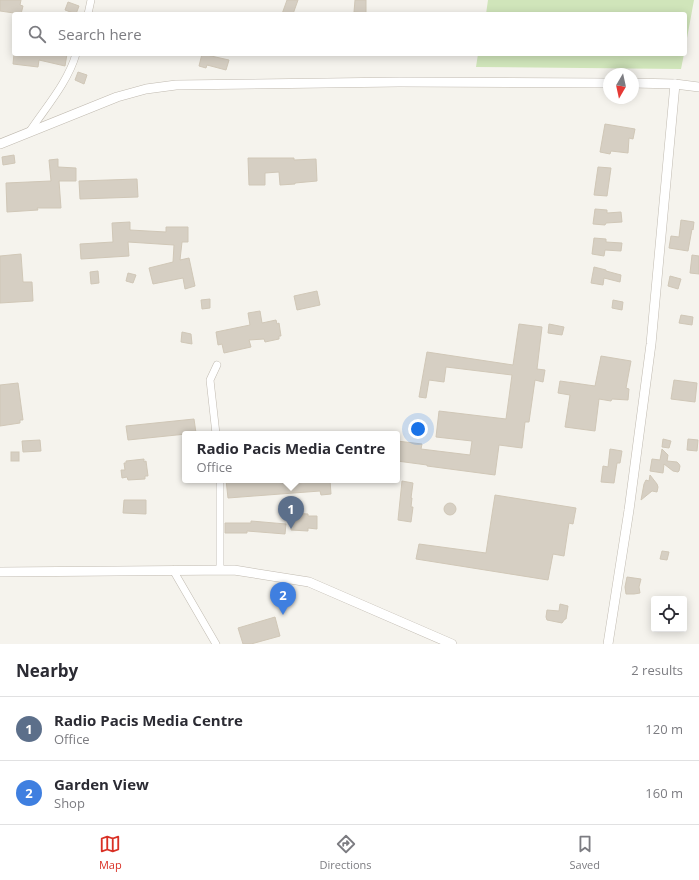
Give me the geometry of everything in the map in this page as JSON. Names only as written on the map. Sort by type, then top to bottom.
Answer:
[{"type":"street","points":[[88,12],[91,0]]},
{"type":"street","points":[[30,131],[66,78],[75,56]]},
{"type":"street","points":[[0,144],[117,96],[146,89],[176,85],[399,82],[603,83]]},
{"type":"street","points":[[639,83],[699,86]]},
{"type":"street","points":[[608,644],[629,510],[651,344],[675,84]]},
{"type":"street","points":[[216,431],[210,380],[217,365]]},
{"type":"street","points":[[220,483],[220,570]]},
{"type":"street","points":[[173,570],[216,644]]},
{"type":"street","points":[[0,572],[234,570],[309,582],[452,644]]},
{"type":"green space","points":[[488,0],[694,0],[687,38],[687,12],[486,12]]},
{"type":"green space","points":[[478,56],[684,56],[681,69],[476,67]]},
{"type":"building","points":[[0,0],[21,0],[20,5],[23,6],[22,12],[0,11]]},
{"type":"building","points":[[287,0],[298,0],[294,12],[283,12]]},
{"type":"building","points":[[355,0],[366,0],[366,12],[354,12]]},
{"type":"building","points":[[68,2],[79,6],[77,12],[65,10]]},
{"type":"building","points":[[14,56],[67,56],[65,66],[39,60],[38,67],[13,64]]},
{"type":"building","points":[[202,56],[211,56],[229,60],[226,70],[207,65],[206,68],[199,66]]},
{"type":"building","points":[[78,72],[87,75],[84,84],[75,80]]},
{"type":"building","points":[[605,124],[635,129],[633,139],[629,138],[628,153],[611,151],[610,154],[600,152]]},
{"type":"building","points":[[14,155],[15,163],[3,165],[2,157]]},
{"type":"building","points":[[248,158],[294,158],[294,160],[316,159],[317,181],[280,185],[279,172],[265,173],[265,185],[249,185]]},
{"type":"building","points":[[58,159],[58,167],[76,168],[76,181],[59,181],[61,208],[37,208],[38,210],[7,212],[6,183],[51,181],[49,160]]},
{"type":"building","points":[[598,167],[611,168],[607,196],[594,195]]},
{"type":"building","points":[[137,179],[138,197],[80,199],[79,181]]},
{"type":"building","points":[[595,209],[607,210],[607,213],[621,212],[622,222],[606,223],[605,225],[593,224]]},
{"type":"building","points":[[681,220],[694,222],[688,251],[669,248],[671,236],[679,237]]},
{"type":"building","points":[[130,222],[130,230],[166,232],[166,227],[188,227],[188,242],[182,242],[180,260],[189,258],[195,286],[185,289],[183,278],[153,284],[149,268],[173,262],[174,245],[128,242],[129,256],[81,259],[80,244],[113,242],[112,223]]},
{"type":"building","points":[[594,238],[606,239],[606,242],[622,243],[621,251],[605,250],[604,256],[592,254]]},
{"type":"building","points":[[21,254],[23,282],[32,282],[33,301],[0,303],[0,256]]},
{"type":"building","points":[[692,255],[699,256],[699,274],[690,273]]},
{"type":"building","points":[[594,267],[621,275],[620,282],[604,278],[603,285],[591,283]]},
{"type":"building","points":[[98,271],[99,283],[91,284],[90,272]]},
{"type":"building","points":[[128,273],[136,275],[133,283],[126,281]]},
{"type":"building","points":[[670,276],[681,279],[678,289],[668,286]]},
{"type":"building","points":[[317,291],[320,305],[297,310],[294,296]]},
{"type":"building","points":[[210,299],[210,308],[202,309],[201,300]]},
{"type":"building","points":[[613,300],[623,302],[622,310],[612,308]]},
{"type":"building","points":[[260,311],[262,323],[276,320],[277,324],[279,323],[281,336],[279,336],[279,339],[265,342],[264,339],[249,340],[251,347],[224,353],[222,344],[218,345],[216,332],[250,325],[248,313]]},
{"type":"building","points":[[681,315],[693,317],[692,325],[679,323]]},
{"type":"building","points":[[519,324],[542,327],[537,369],[545,370],[543,382],[535,380],[529,422],[525,422],[522,448],[499,445],[495,475],[400,461],[400,441],[422,444],[421,449],[470,455],[472,441],[436,437],[439,411],[506,419],[512,375],[446,367],[444,382],[429,380],[426,398],[419,397],[427,352],[513,365]]},
{"type":"building","points":[[549,324],[564,327],[562,335],[548,333]]},
{"type":"building","points":[[182,332],[191,334],[192,344],[181,342]]},
{"type":"building","points":[[601,356],[631,361],[626,388],[629,389],[628,400],[612,399],[611,401],[599,399],[595,431],[565,427],[570,395],[558,393],[560,381],[595,386]]},
{"type":"building","points":[[674,380],[697,383],[695,402],[671,399]]},
{"type":"building","points":[[18,383],[23,420],[20,420],[20,423],[0,426],[0,385]]},
{"type":"building","points":[[194,419],[196,431],[182,431],[182,434],[128,440],[126,426]]},
{"type":"building","points":[[663,439],[671,441],[669,448],[662,447]]},
{"type":"building","points":[[688,439],[698,440],[697,451],[687,450]]},
{"type":"building","points":[[40,440],[41,451],[23,452],[22,441]]},
{"type":"building","points":[[610,449],[622,451],[620,463],[617,463],[614,483],[601,482],[603,466],[608,467]]},
{"type":"building","points":[[662,449],[668,455],[667,461],[677,462],[679,464],[680,466],[678,472],[673,471],[664,464],[663,473],[650,471],[652,459],[660,460]]},
{"type":"building","points":[[11,452],[19,452],[19,461],[11,461]]},
{"type":"building","points":[[144,459],[144,462],[146,461],[148,476],[145,476],[145,479],[128,480],[127,477],[122,478],[121,470],[125,470],[124,463],[126,463],[126,461]]},
{"type":"building","points":[[650,475],[657,484],[657,492],[652,491],[641,500],[644,484],[646,480],[649,481]]},
{"type":"building","points":[[402,481],[413,483],[411,507],[413,507],[411,522],[398,520]]},
{"type":"building","points":[[226,483],[330,483],[331,494],[321,495],[320,491],[228,498]]},
{"type":"building","points":[[495,495],[576,508],[573,524],[569,523],[564,556],[553,554],[548,580],[416,559],[419,544],[486,553]]},
{"type":"building","points":[[124,500],[146,500],[146,514],[123,513]]},
{"type":"building","points":[[448,503],[452,503],[456,509],[452,515],[448,515],[444,511],[444,507]]},
{"type":"building","points":[[291,513],[317,516],[317,529],[308,528],[308,531],[291,530]]},
{"type":"building","points":[[251,521],[286,524],[285,534],[247,531],[247,533],[225,533],[225,523],[251,523]]},
{"type":"building","points":[[662,551],[669,552],[667,560],[660,559]]},
{"type":"building","points":[[627,577],[641,579],[639,587],[640,593],[626,594],[625,587]]},
{"type":"building","points":[[560,604],[568,606],[566,619],[562,623],[547,620],[547,610],[559,611]]},
{"type":"building","points":[[275,617],[280,636],[251,644],[243,644],[238,628]]},
{"type":"place","name":"Radio Pacis Media Centre","points":[[291,529]]},
{"type":"place","name":"Garden View","points":[[283,615]]}]
